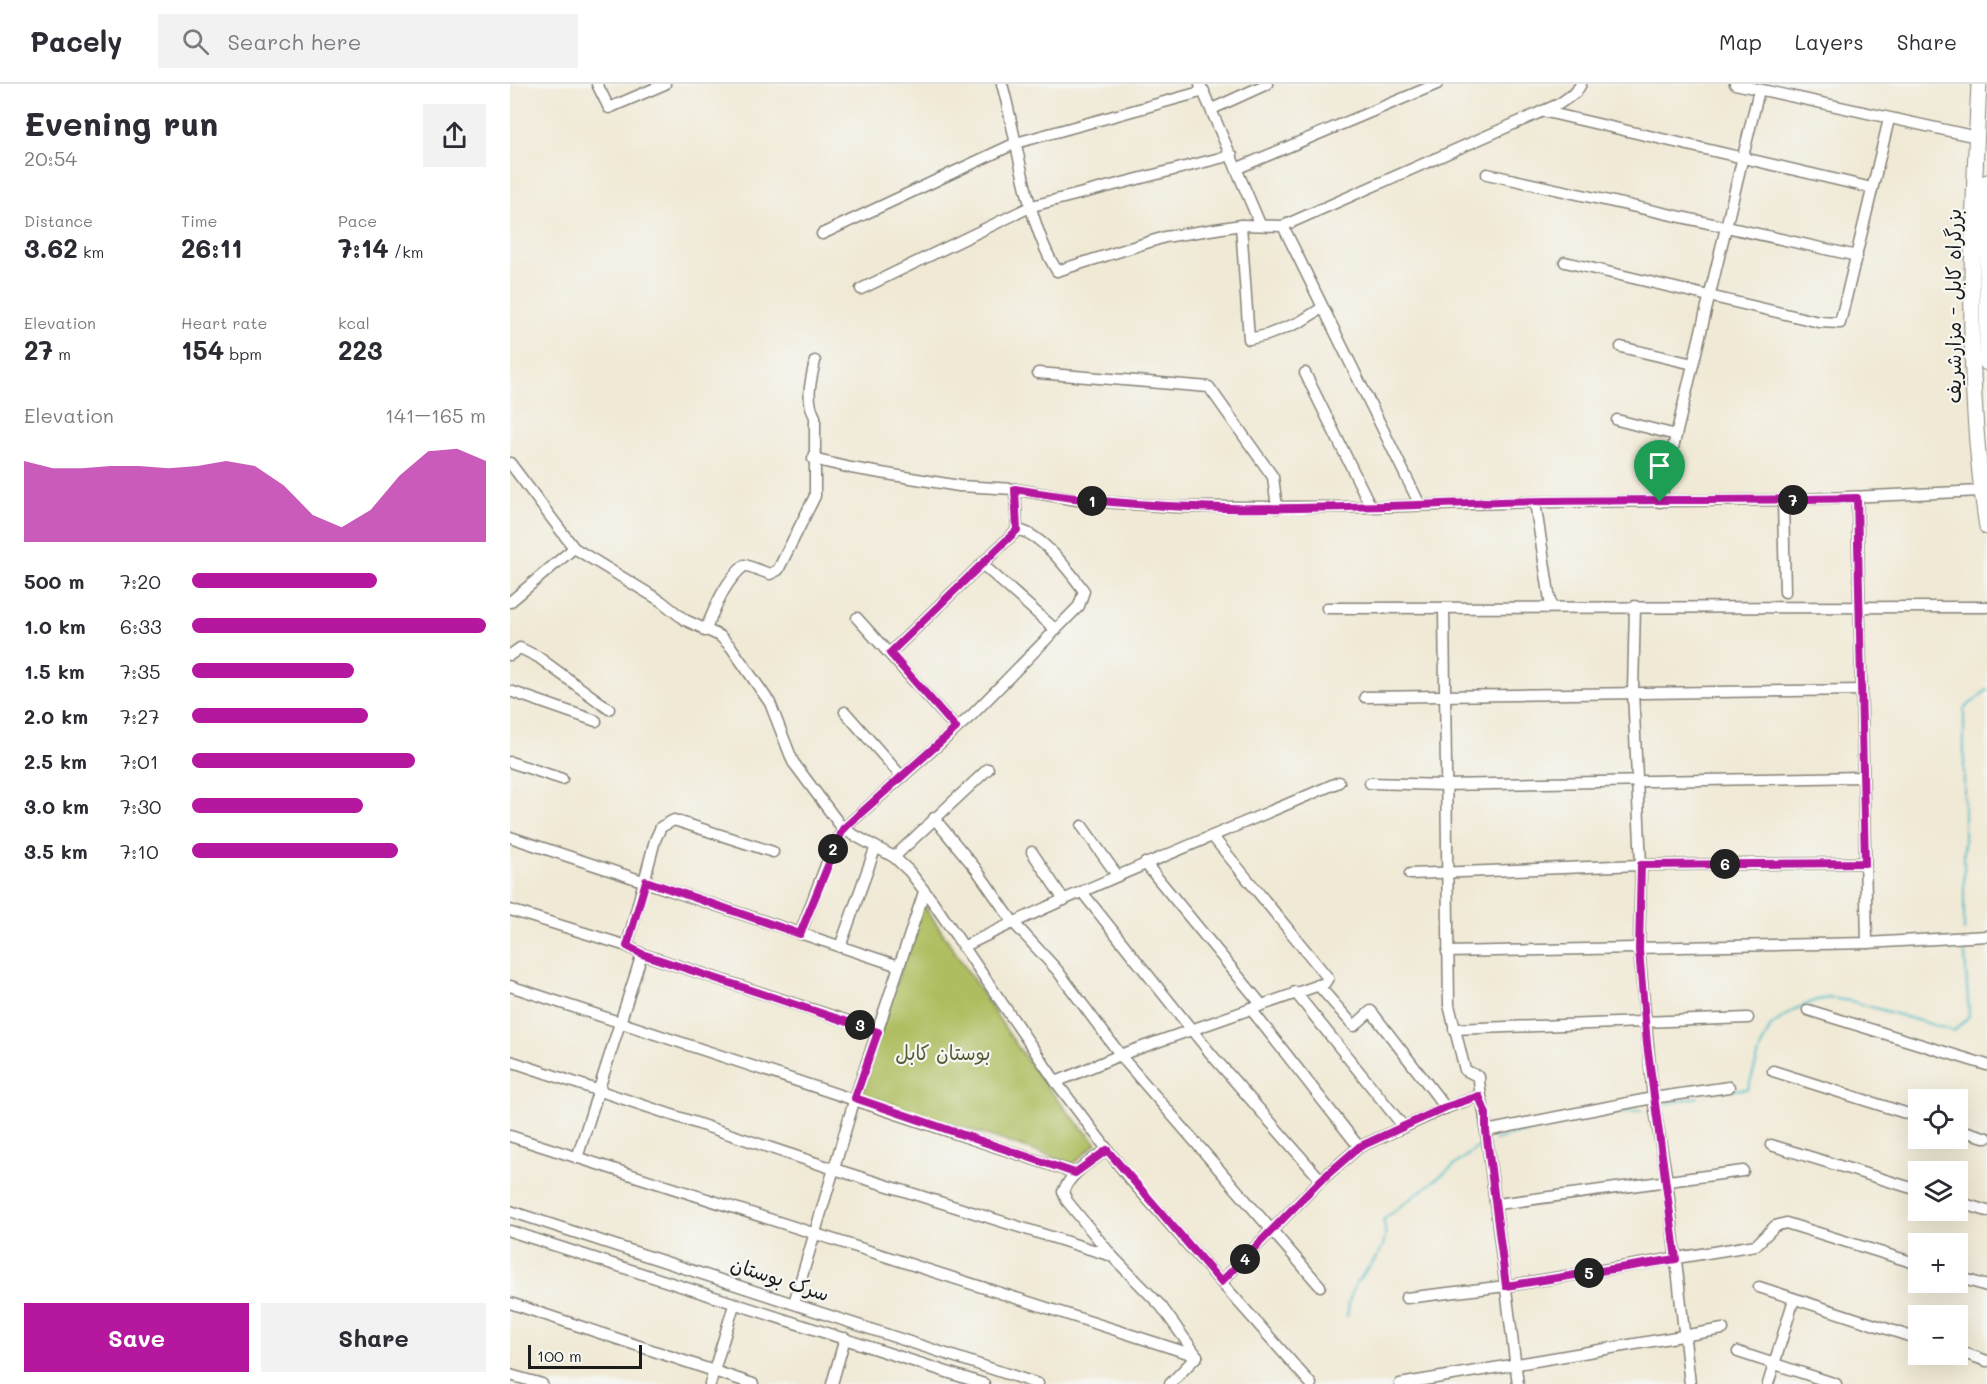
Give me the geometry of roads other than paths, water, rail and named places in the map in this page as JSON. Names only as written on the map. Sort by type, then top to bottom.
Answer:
[{"type":"highway","name":"بزرگراه کابل - مزارشریف","points":[[1979,84],[1977,137],[1979,268],[1987,363]]},
{"type":"highway","name":"بزرگراه کابل - مزارشریف","points":[[1987,182],[1972,345],[1987,527]]},
{"type":"street","points":[[597,84],[609,108],[664,84]]},
{"type":"street","points":[[1002,84],[1032,206],[1050,262],[1057,271],[1165,237],[1241,225],[1283,226],[1559,104],[1576,92],[1581,84]]},
{"type":"street","points":[[1212,110],[1267,84]]},
{"type":"street","points":[[1238,168],[1437,84]]},
{"type":"street","points":[[1735,84],[1977,137]]},
{"type":"street","points":[[822,234],[1016,143],[1202,88],[1260,224]]},
{"type":"street","points":[[1660,502],[1759,90]]},
{"type":"street","points":[[1542,111],[1872,188]]},
{"type":"street","points":[[1565,262],[1837,325],[1840,323],[1857,256],[1889,119]]},
{"type":"street","points":[[861,289],[1032,206],[1232,155]]},
{"type":"street","points":[[1487,174],[1857,256]]},
{"type":"street","points":[[1241,225],[1249,339],[1267,335],[1300,322],[1322,308]]},
{"type":"street","points":[[1283,226],[1420,505]]},
{"type":"street","points":[[1621,346],[1693,364]]},
{"type":"street","points":[[705,631],[725,585],[734,574],[745,565],[770,574],[778,570],[815,496],[813,459],[816,417],[810,408],[809,387],[815,361]]},
{"type":"street","points":[[1038,373],[1209,387],[1273,477],[1277,508]]},
{"type":"street","points":[[1305,373],[1371,507]]},
{"type":"street","points":[[1617,420],[1676,435]]},
{"type":"street","points":[[813,459],[851,468],[959,486],[1015,489],[1077,500],[1174,507],[1371,507],[1535,501],[1660,502],[1984,498]]},
{"type":"street","points":[[510,464],[574,548],[705,631],[720,636],[731,647],[770,703],[793,762],[843,829],[875,849],[894,857],[924,892],[1056,1082],[1107,1150],[1311,1384]]},
{"type":"street","points":[[890,653],[1017,530],[1015,489]]},
{"type":"street","points":[[1857,498],[1867,943]]},
{"type":"street","points":[[1783,500],[1785,592]]},
{"type":"street","points":[[1535,501],[1551,607]]},
{"type":"street","points":[[800,934],[843,829],[956,728],[1079,606],[1084,591],[1069,570],[1027,533],[1017,530]]},
{"type":"street","points":[[510,602],[574,548]]},
{"type":"street","points":[[982,564],[1056,630]]},
{"type":"street","points":[[1635,606],[1633,691],[1641,865],[1639,950],[1653,1098],[1667,1181],[1690,1384]]},
{"type":"street","points":[[1327,608],[1987,607]]},
{"type":"street","points":[[1444,609],[1449,1005],[1465,1070],[1479,1077],[1479,1096],[1486,1114],[1486,1131],[1518,1384]]},
{"type":"street","points":[[857,618],[956,728]]},
{"type":"street","points":[[510,655],[520,648],[538,657],[609,709]]},
{"type":"street","points":[[1365,697],[1633,691],[1862,690]]},
{"type":"street","points":[[510,691],[596,721]]},
{"type":"street","points":[[845,712],[902,777]]},
{"type":"street","points":[[510,762],[562,779]]},
{"type":"street","points":[[894,857],[988,769]]},
{"type":"street","points":[[1370,783],[1445,785],[1863,777]]},
{"type":"street","points":[[963,947],[1145,862],[1213,837],[1339,782]]},
{"type":"street","points":[[934,818],[976,869],[1013,922],[1057,970],[1120,1055],[1320,1286]]},
{"type":"street","points":[[627,946],[655,840],[661,827],[674,820],[773,852]]},
{"type":"street","points":[[1082,826],[1117,875]]},
{"type":"street","points":[[510,837],[899,966]]},
{"type":"street","points":[[1056,1082],[1120,1055],[1325,983],[1328,978],[1213,837]]},
{"type":"street","points":[[840,947],[875,849]]},
{"type":"street","points":[[1032,852],[1064,900]]},
{"type":"street","points":[[1145,862],[1359,1147]]},
{"type":"street","points":[[1410,874],[1641,865],[1865,863]]},
{"type":"street","points":[[794,1303],[855,1098],[924,892]]},
{"type":"street","points":[[1082,892],[1211,1054],[1321,1180]]},
{"type":"street","points":[[510,910],[627,946],[642,954],[878,1032]]},
{"type":"street","points":[[1447,952],[1639,950],[1867,943],[1987,936]]},
{"type":"street","points":[[577,1158],[619,1020],[642,954]]},
{"type":"street","points":[[1318,985],[1354,1026],[1371,1011],[1446,1107]]},
{"type":"street","points":[[510,986],[855,1098],[1075,1173]]},
{"type":"street","points":[[1295,992],[1403,1126]]},
{"type":"street","points":[[1808,1010],[1987,1065]]},
{"type":"street","points":[[1454,1029],[1748,1018]]},
{"type":"street","points":[[510,1060],[834,1169],[1112,1256]]},
{"type":"street","points":[[1773,1071],[1908,1114]]},
{"type":"street","points":[[1486,1131],[1653,1098],[1730,1087]]},
{"type":"street","points":[[1221,1282],[1273,1232],[1321,1180],[1359,1147],[1446,1107],[1479,1096]]},
{"type":"street","points":[[1968,1132],[1987,1138]]},
{"type":"street","points":[[510,1136],[1197,1356]]},
{"type":"street","points":[[1771,1145],[1908,1187]]},
{"type":"street","points":[[1107,1150],[1075,1173],[1063,1192],[1067,1202],[1112,1256],[1161,1306],[1197,1356]]},
{"type":"street","points":[[1497,1204],[1743,1171]]},
{"type":"street","points":[[1968,1205],[1987,1210]]},
{"type":"street","name":"سرک بوستان","points":[[510,1211],[1038,1384]]},
{"type":"street","points":[[1407,1298],[1506,1286],[1756,1245],[1775,1226],[1786,1223],[1908,1261]]},
{"type":"street","name":"سرک بوستان","points":[[510,1231],[984,1384]]},
{"type":"street","points":[[1968,1280],[1987,1286]]},
{"type":"street","points":[[1759,1287],[1908,1336]]},
{"type":"street","points":[[772,1316],[778,1298]]},
{"type":"street","points":[[1768,1384],[1794,1299]]},
{"type":"street","points":[[510,1303],[753,1384]]},
{"type":"street","points":[[710,1384],[734,1305]]},
{"type":"street","points":[[1400,1384],[1723,1329]]},
{"type":"street","points":[[832,1384],[845,1338]]},
{"type":"street","points":[[1738,1352],[1836,1384]]},
{"type":"street","points":[[1968,1354],[1987,1361]]},
{"type":"street","points":[[1170,1384],[1197,1356]]},
{"type":"street","points":[[510,1375],[542,1384]]},
{"type":"waterway","points":[[1964,931],[1964,709],[1987,690]]},
{"type":"waterway","points":[[1730,1090],[1748,1089],[1761,1047],[1771,1026],[1793,1010],[1817,1000],[1829,998],[1851,1001],[1954,1031],[1969,1016],[1964,940]]},
{"type":"waterway","points":[[1666,1104],[1698,1097]]},
{"type":"waterway","points":[[1494,1140],[1567,1120],[1641,1110]]},
{"type":"waterway","points":[[1347,1316],[1353,1289],[1382,1249],[1385,1240],[1383,1220],[1478,1147]]},
{"type":"park label","name":"بوستان کابل","points":[[943,1053]]}]
